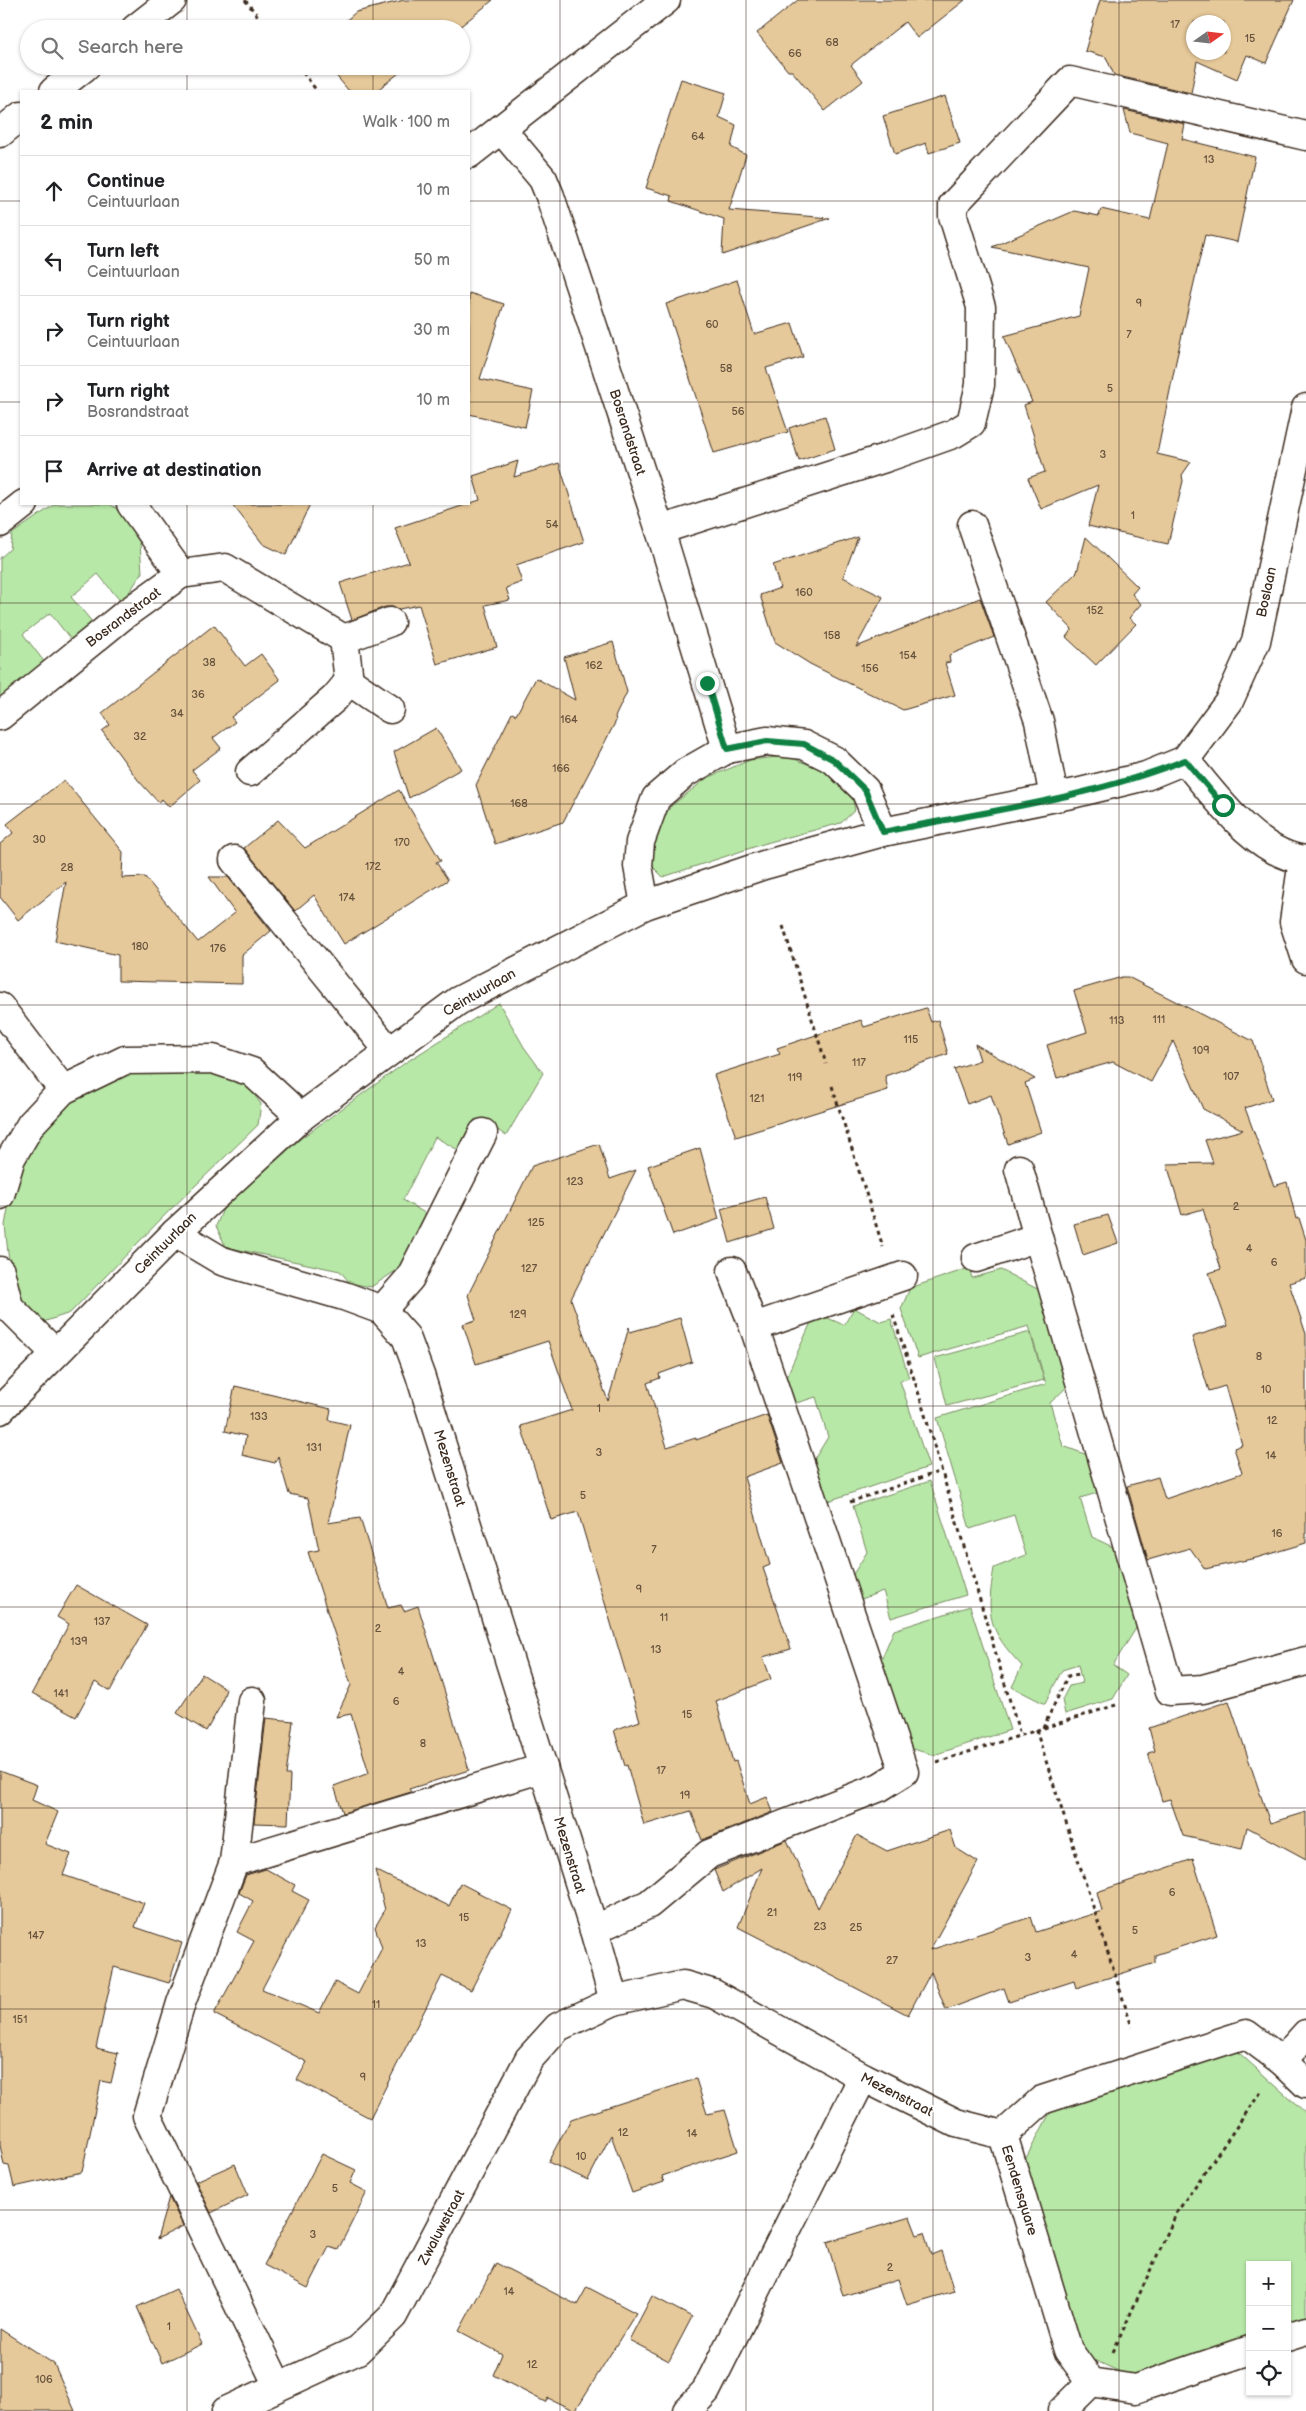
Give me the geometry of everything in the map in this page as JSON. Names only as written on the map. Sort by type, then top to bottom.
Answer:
[{"type":"street","points":[[146,20],[172,0]]},
{"type":"street","points":[[470,153],[666,0]]},
{"type":"street","points":[[55,90],[74,75]]},
{"type":"street","points":[[660,530],[885,458],[953,434],[971,423],[980,386],[982,306],[953,216],[953,204],[1070,81],[1306,136]]},
{"type":"street","points":[[0,133],[20,117]]},
{"type":"street","name":"Bosrandstraat","points":[[501,129],[543,179],[550,196],[660,530],[727,749]]},
{"type":"street","name":"Boslaan","points":[[1185,760],[1229,701],[1256,641],[1306,408]]},
{"type":"street","points":[[0,523],[23,505]]},
{"type":"street","points":[[131,505],[181,574],[225,568],[344,639]]},
{"type":"street","points":[[972,525],[1039,721],[1054,797]]},
{"type":"street","name":"Bosrandstraat","points":[[0,716],[124,615],[181,574]]},
{"type":"street","points":[[344,639],[390,622]]},
{"type":"street","points":[[250,772],[335,698],[349,681],[344,639]]},
{"type":"street","points":[[349,681],[390,709]]},
{"type":"street","points":[[645,905],[638,866],[640,842],[656,798],[685,773],[727,749],[767,741],[804,744],[834,760],[865,790],[883,832]]},
{"type":"street","points":[[1185,760],[1235,818],[1268,847],[1304,860],[1294,922],[1306,959]]},
{"type":"street","name":"Ceintuurlaan","points":[[0,1410],[175,1233],[301,1117],[458,1001],[645,905],[764,865],[883,832],[1146,776],[1185,760]]},
{"type":"street","points":[[234,860],[389,1051]]},
{"type":"street","points":[[0,1007],[63,1090]]},
{"type":"street","points":[[0,1195],[11,1158],[31,1124],[63,1090],[125,1060],[213,1060],[252,1072],[301,1117]]},
{"type":"street","points":[[382,1310],[410,1278],[483,1133]]},
{"type":"street","points":[[1019,1169],[1170,1691],[1203,1689],[1306,1661]]},
{"type":"street","name":"Mezenstraat","points":[[175,1233],[222,1261],[344,1296],[382,1310],[406,1337],[415,1358],[594,1930],[614,2001],[683,1985],[714,1994],[863,2077],[956,2122],[1003,2134]]},
{"type":"street","points":[[976,1258],[1038,1237]]},
{"type":"street","points":[[0,1271],[9,1307],[55,1353]]},
{"type":"street","points":[[594,1930],[649,1904],[709,1854],[880,1787],[904,1772],[754,1327],[732,1271]]},
{"type":"street","points":[[754,1327],[903,1276]]},
{"type":"street","points":[[252,1701],[234,1862],[181,2004],[147,2116],[278,2386]]},
{"type":"street","points":[[234,1862],[543,1768]]},
{"type":"street","name":"Zwaluwstraat","points":[[226,2411],[358,2350],[393,2316],[530,2059],[558,2027],[614,2001]]},
{"type":"street","name":"Eendensquare","points":[[1091,2382],[1068,2350],[1003,2134],[1042,2100],[1246,2034],[1275,2072],[1306,2084]]},
{"type":"street","points":[[1275,2072],[1306,2034]]},
{"type":"street","points":[[687,2411],[706,2391],[863,2077]]},
{"type":"street","points":[[1291,2336],[1306,2331]]},
{"type":"street","points":[[1062,2411],[1091,2382],[1135,2389],[1247,2351]]},
{"type":"path","points":[[245,0],[261,20]]},
{"type":"path","points":[[305,75],[317,90]]},
{"type":"path","points":[[783,926],[826,1064]]},
{"type":"path","points":[[832,1086],[885,1255]]},
{"type":"path","points":[[891,1308],[1020,1735]]},
{"type":"path","points":[[849,1502],[941,1471]]},
{"type":"path","points":[[1043,1728],[1068,1676],[1079,1674]]},
{"type":"path","points":[[932,1763],[1116,1705]]},
{"type":"path","points":[[1036,1730],[1132,2027]]},
{"type":"path","points":[[1111,2356],[1177,2212],[1275,2072]]},
{"type":"green space","points":[[54,505],[111,505],[118,509],[140,543],[142,573],[122,603],[98,574],[71,597],[94,624],[72,641],[50,613],[23,634],[46,664],[0,699],[0,558],[10,549],[12,534]]},
{"type":"green space","points":[[787,756],[835,775],[850,788],[855,810],[841,823],[766,843],[663,877],[646,860],[657,827],[671,806],[707,778],[750,760]]},
{"type":"green space","points":[[499,1003],[524,1047],[543,1073],[506,1136],[494,1127],[475,1119],[460,1151],[435,1137],[403,1200],[428,1215],[397,1270],[371,1287],[350,1283],[340,1271],[226,1247],[216,1226],[223,1209],[300,1139],[405,1063]]},
{"type":"green space","points":[[206,1070],[247,1085],[261,1104],[258,1125],[166,1214],[70,1313],[43,1322],[25,1307],[10,1272],[5,1225],[13,1183],[36,1136],[68,1102],[115,1073]]},
{"type":"green space","points":[[969,1268],[972,1278],[1001,1270],[1043,1292],[1069,1385],[1050,1403],[1063,1446],[1093,1457],[1101,1492],[1080,1498],[1092,1537],[1121,1551],[1140,1622],[1113,1665],[1127,1675],[1113,1699],[1065,1714],[1062,1700],[1069,1686],[1082,1683],[1078,1665],[1062,1670],[1045,1704],[1012,1687],[1022,1666],[996,1632],[990,1611],[990,1598],[994,1568],[1026,1555],[1014,1515],[970,1529],[937,1418],[1046,1384],[1029,1326],[918,1358],[901,1309],[910,1288]]},
{"type":"green space","points":[[854,1308],[881,1322],[891,1319],[909,1378],[900,1381],[929,1467],[825,1502],[812,1463],[828,1437],[816,1397],[793,1404],[784,1382],[813,1318],[823,1316],[844,1325]]},
{"type":"green space","points":[[1030,1332],[1044,1380],[947,1406],[935,1358]]},
{"type":"green space","points":[[930,1481],[966,1595],[891,1618],[883,1591],[859,1600],[852,1576],[867,1552],[853,1506]]},
{"type":"green space","points":[[970,1606],[1010,1730],[934,1755],[909,1748],[880,1662],[894,1630]]},
{"type":"green space","points":[[1237,2051],[1306,2113],[1306,2320],[1291,2325],[1291,2261],[1246,2261],[1246,2341],[1136,2379],[1085,2356],[1025,2160],[1051,2111]]},
{"type":"building","points":[[404,0],[493,0],[468,20],[347,20],[356,12]]},
{"type":"building","points":[[798,0],[965,0],[917,38],[905,22],[851,65],[863,81],[825,111],[792,71],[788,71],[757,33]]},
{"type":"building","points":[[1100,0],[1294,0],[1266,63],[1247,55],[1237,79],[1197,61],[1191,93],[1114,75],[1106,57],[1085,51]]},
{"type":"building","points":[[336,75],[396,75],[377,90],[348,90]]},
{"type":"building","points":[[681,79],[726,93],[719,117],[736,125],[731,147],[746,155],[729,210],[830,218],[722,255],[724,219],[671,201],[672,196],[646,188]]},
{"type":"building","points":[[945,96],[960,143],[929,153],[926,143],[895,154],[883,116]]},
{"type":"building","points":[[1124,110],[1185,124],[1182,139],[1255,157],[1237,242],[1205,235],[1176,361],[1157,454],[1191,462],[1182,475],[1183,481],[1168,544],[1088,526],[1098,485],[1041,509],[1028,478],[1045,472],[1024,405],[1032,402],[1004,336],[1079,316],[1089,268],[992,247],[1074,211],[1099,216],[1101,209],[1150,220],[1168,143],[1130,133]]},
{"type":"building","points":[[737,280],[754,334],[792,323],[803,357],[766,368],[788,432],[714,453],[666,304]]},
{"type":"building","points":[[470,293],[504,304],[480,379],[533,391],[525,427],[470,414]]},
{"type":"building","points":[[825,416],[835,449],[799,461],[789,428]]},
{"type":"building","points":[[518,461],[514,477],[559,463],[584,542],[516,565],[522,582],[506,588],[510,600],[485,605],[497,647],[437,664],[419,605],[399,609],[385,607],[352,620],[340,583],[409,562],[395,528],[465,505],[470,505],[470,503],[480,500],[473,476]]},
{"type":"building","points":[[233,505],[310,505],[286,555],[263,544]]},
{"type":"building","points":[[858,537],[843,577],[883,597],[856,647],[980,598],[994,637],[949,655],[950,662],[945,663],[955,695],[903,710],[810,664],[775,642],[760,595],[780,588],[773,565]]},
{"type":"building","points":[[1086,537],[1138,587],[1132,594],[1141,604],[1129,618],[1136,624],[1096,665],[1066,637],[1072,629],[1046,602],[1077,572]]},
{"type":"building","points":[[214,625],[245,666],[261,654],[280,680],[231,717],[235,722],[213,738],[221,748],[192,770],[200,780],[169,807],[162,799],[158,802],[138,780],[102,731],[110,725],[102,713]]},
{"type":"building","points":[[613,642],[627,692],[615,717],[616,721],[563,822],[495,844],[476,785],[512,713],[516,715],[536,678],[575,700],[564,657]]},
{"type":"building","points":[[436,728],[461,769],[409,798],[394,752]]},
{"type":"building","points":[[64,780],[123,852],[122,878],[145,877],[198,942],[235,913],[209,877],[228,877],[271,931],[242,955],[242,984],[118,981],[118,955],[55,941],[66,882],[18,920],[0,897],[0,844],[13,833],[7,824]]},
{"type":"building","points":[[399,790],[441,861],[436,862],[448,880],[344,944],[314,895],[295,911],[244,848],[278,820],[305,848]]},
{"type":"building","points":[[1122,977],[1128,977],[1253,1041],[1272,1099],[1245,1108],[1274,1186],[1287,1182],[1296,1219],[1299,1218],[1306,1240],[1306,1278],[1289,1283],[1306,1334],[1306,1543],[1256,1558],[1205,1569],[1190,1548],[1148,1560],[1127,1486],[1158,1477],[1165,1499],[1242,1473],[1234,1448],[1242,1445],[1225,1386],[1209,1391],[1192,1337],[1228,1326],[1209,1273],[1221,1269],[1203,1209],[1182,1215],[1167,1164],[1213,1163],[1205,1140],[1243,1130],[1203,1109],[1173,1041],[1151,1082],[1113,1062],[1057,1078],[1047,1045],[1087,1032],[1074,991]]},
{"type":"building","points":[[926,1008],[931,1022],[938,1020],[948,1054],[885,1076],[888,1090],[736,1137],[714,1075],[780,1054],[777,1048],[861,1020],[864,1027]]},
{"type":"building","points":[[975,1044],[1035,1079],[1025,1083],[1041,1132],[1008,1144],[991,1095],[967,1104],[954,1069],[980,1060]]},
{"type":"building","points":[[599,1144],[610,1179],[636,1170],[571,1299],[608,1401],[629,1327],[630,1332],[680,1318],[692,1362],[659,1374],[660,1378],[647,1383],[667,1447],[696,1438],[696,1440],[767,1415],[783,1463],[744,1477],[770,1565],[763,1568],[791,1649],[763,1657],[771,1679],[716,1701],[733,1762],[736,1761],[750,1804],[767,1797],[773,1812],[702,1840],[691,1811],[644,1825],[627,1765],[625,1766],[614,1730],[640,1721],[578,1512],[551,1520],[521,1426],[572,1410],[548,1341],[476,1364],[463,1324],[476,1320],[468,1295],[532,1166]]},
{"type":"building","points":[[700,1148],[719,1219],[673,1235],[648,1166]]},
{"type":"building","points":[[765,1197],[774,1229],[730,1243],[721,1209]]},
{"type":"building","points":[[1108,1215],[1118,1243],[1083,1255],[1074,1224]]},
{"type":"building","points":[[235,1386],[331,1409],[329,1420],[350,1425],[328,1523],[360,1518],[388,1608],[401,1605],[404,1611],[418,1606],[469,1770],[409,1789],[411,1792],[343,1813],[334,1786],[369,1773],[351,1714],[336,1717],[351,1685],[308,1552],[319,1550],[308,1498],[289,1494],[278,1456],[275,1463],[242,1455],[246,1436],[225,1431]]},
{"type":"building","points":[[76,1585],[147,1625],[110,1691],[95,1682],[76,1717],[32,1693],[69,1624],[57,1617]]},
{"type":"building","points":[[202,1674],[226,1689],[221,1705],[206,1731],[177,1713]]},
{"type":"building","points":[[1229,1701],[1270,1823],[1306,1812],[1306,1859],[1247,1827],[1242,1849],[1183,1836],[1170,1799],[1162,1801],[1148,1753],[1155,1751],[1149,1728]]},
{"type":"building","points":[[266,1718],[293,1721],[286,1775],[290,1775],[288,1824],[254,1823]]},
{"type":"building","points":[[0,1771],[37,1785],[32,1800],[58,1812],[45,1844],[71,1854],[63,1875],[144,1903],[135,1927],[182,1943],[169,1983],[114,1967],[96,2048],[118,2053],[111,2083],[101,2081],[82,2172],[14,2187],[9,2166],[4,2165],[0,2145]]},
{"type":"building","points":[[950,1830],[956,1848],[978,1862],[930,1950],[1031,1917],[1036,1932],[1102,1911],[1097,1892],[1193,1859],[1217,1935],[1155,1955],[1155,1963],[1076,1988],[1074,1981],[1009,2002],[1004,1988],[946,2010],[931,1972],[908,2015],[738,1927],[762,1868],[723,1892],[714,1870],[787,1840],[818,1908],[857,1835],[887,1851]]},
{"type":"building","points":[[266,1869],[295,1885],[292,1891],[309,1900],[262,1989],[319,2013],[335,1982],[358,1994],[382,1948],[375,1927],[385,1910],[375,1870],[449,1906],[460,1883],[512,1910],[471,1990],[442,1976],[370,2118],[297,2080],[307,2062],[214,2014],[254,1941],[237,1932],[253,1901],[239,1893],[246,1875]]},
{"type":"building","points":[[696,2079],[707,2114],[725,2110],[738,2151],[662,2176],[664,2182],[632,2193],[611,2135],[588,2180],[548,2162],[571,2119]]},
{"type":"building","points":[[322,2154],[356,2170],[350,2183],[367,2192],[338,2250],[329,2247],[308,2288],[264,2265]]},
{"type":"building","points":[[235,2164],[248,2195],[211,2213],[196,2181]]},
{"type":"building","points":[[169,2197],[183,2226],[157,2239]]},
{"type":"building","points":[[910,2217],[917,2235],[924,2233],[931,2255],[941,2251],[954,2291],[907,2305],[898,2279],[843,2296],[827,2242]]},
{"type":"building","points":[[496,2263],[577,2305],[587,2287],[636,2313],[575,2411],[548,2398],[545,2402],[493,2375],[502,2354],[459,2331]]},
{"type":"building","points":[[176,2289],[202,2344],[162,2363],[137,2307]]},
{"type":"building","points":[[652,2296],[692,2317],[669,2361],[629,2340]]},
{"type":"building","points":[[0,2329],[54,2364],[75,2411],[0,2411]]},
{"type":"route","points":[[707,683],[727,749],[767,741],[804,744],[834,760],[865,790],[883,832],[1076,793],[1146,776],[1185,760],[1223,805]]}]
